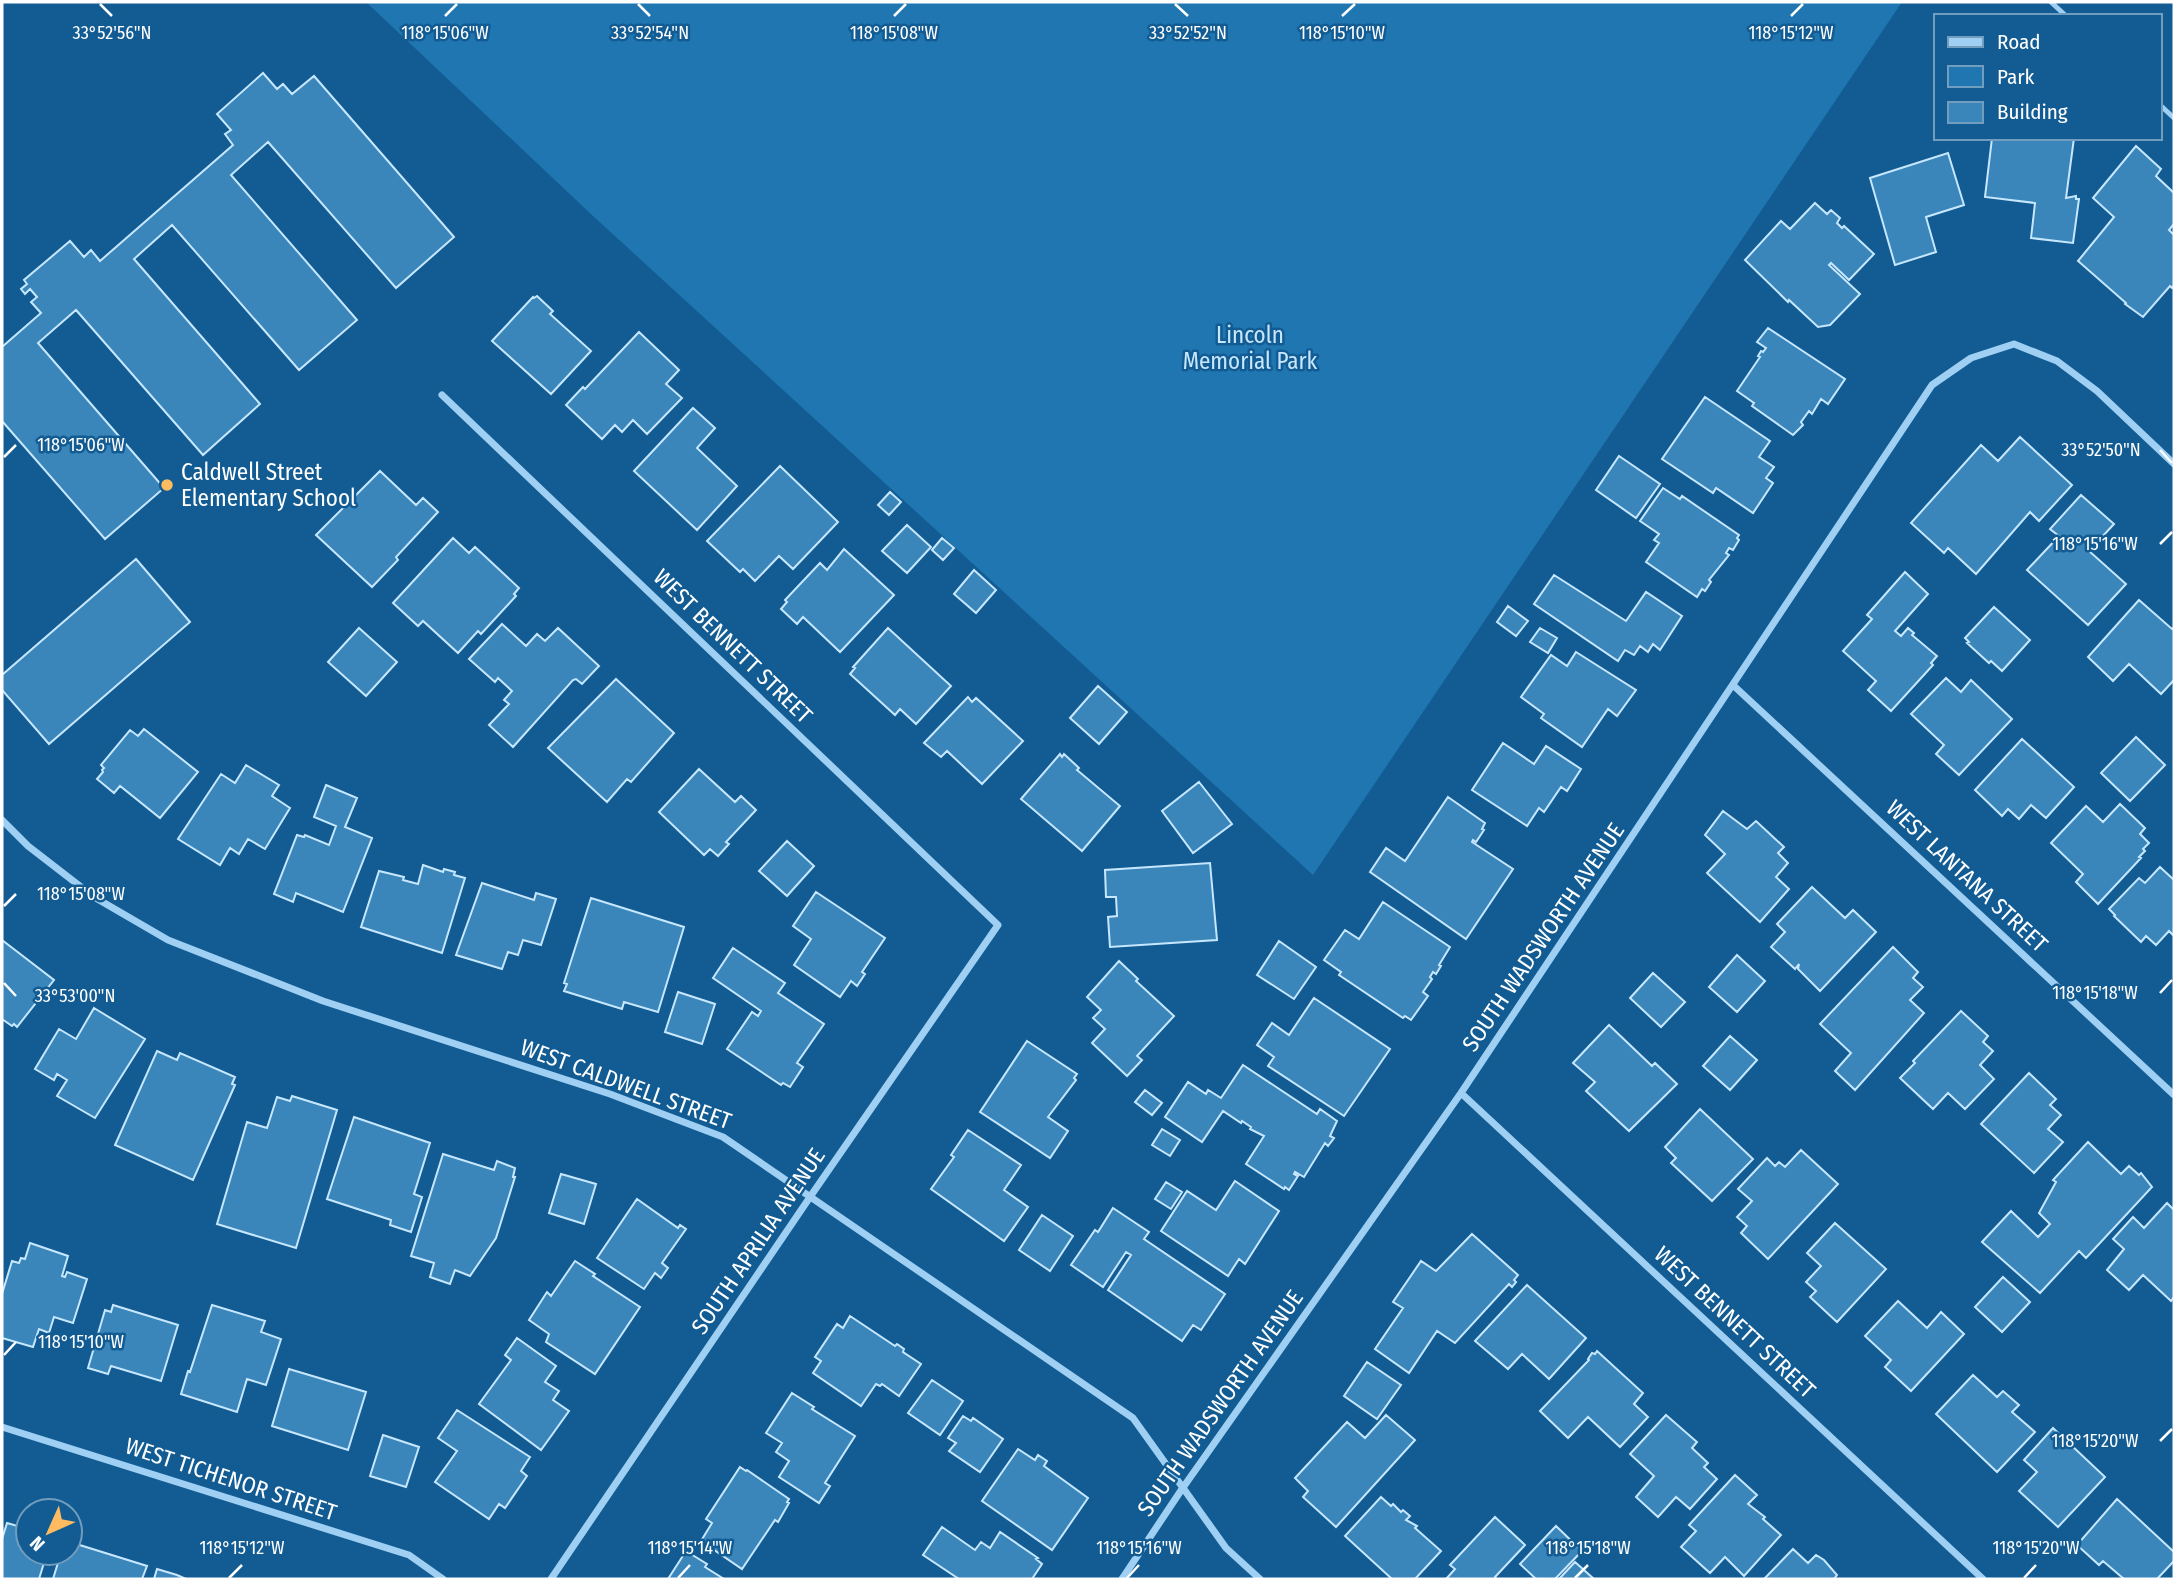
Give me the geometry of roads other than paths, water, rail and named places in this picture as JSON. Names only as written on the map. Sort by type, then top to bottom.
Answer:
[{"type":"street","name":"SOUTH WADSWORTH AVENUE","points":[[1122,1579],[1182,1489],[1461,1093],[1932,385],[1971,358],[2014,344],[2057,361],[2097,391],[2174,464]]},
{"type":"street","name":"WEST BENNETT STREET","points":[[442,395],[998,925]]},
{"type":"street","name":"WEST LANTANA STREET","points":[[1734,686],[2174,1095]]},
{"type":"street","name":"WEST CALDWELL STREET","points":[[2,820],[28,846],[94,897],[167,940],[323,1001],[610,1094],[723,1137],[1133,1418],[1226,1548],[1260,1579]]},
{"type":"street","name":"SOUTH APRILIA AVENUE","points":[[551,1579],[998,925]]},
{"type":"street","name":"WEST BENNETT STREET","points":[[1461,1093],[1983,1579]]},
{"type":"street","name":"WEST TICHENOR STREET","points":[[2,1427],[409,1555],[443,1579]]},
{"type":"lane","points":[[2051,2],[2064,14]]},
{"type":"place","name":"Caldwell Street Elementary School","points":[[167,485]]},
{"type":"park label","name":"Lincoln Memorial Park","points":[[1250,348]]}]
